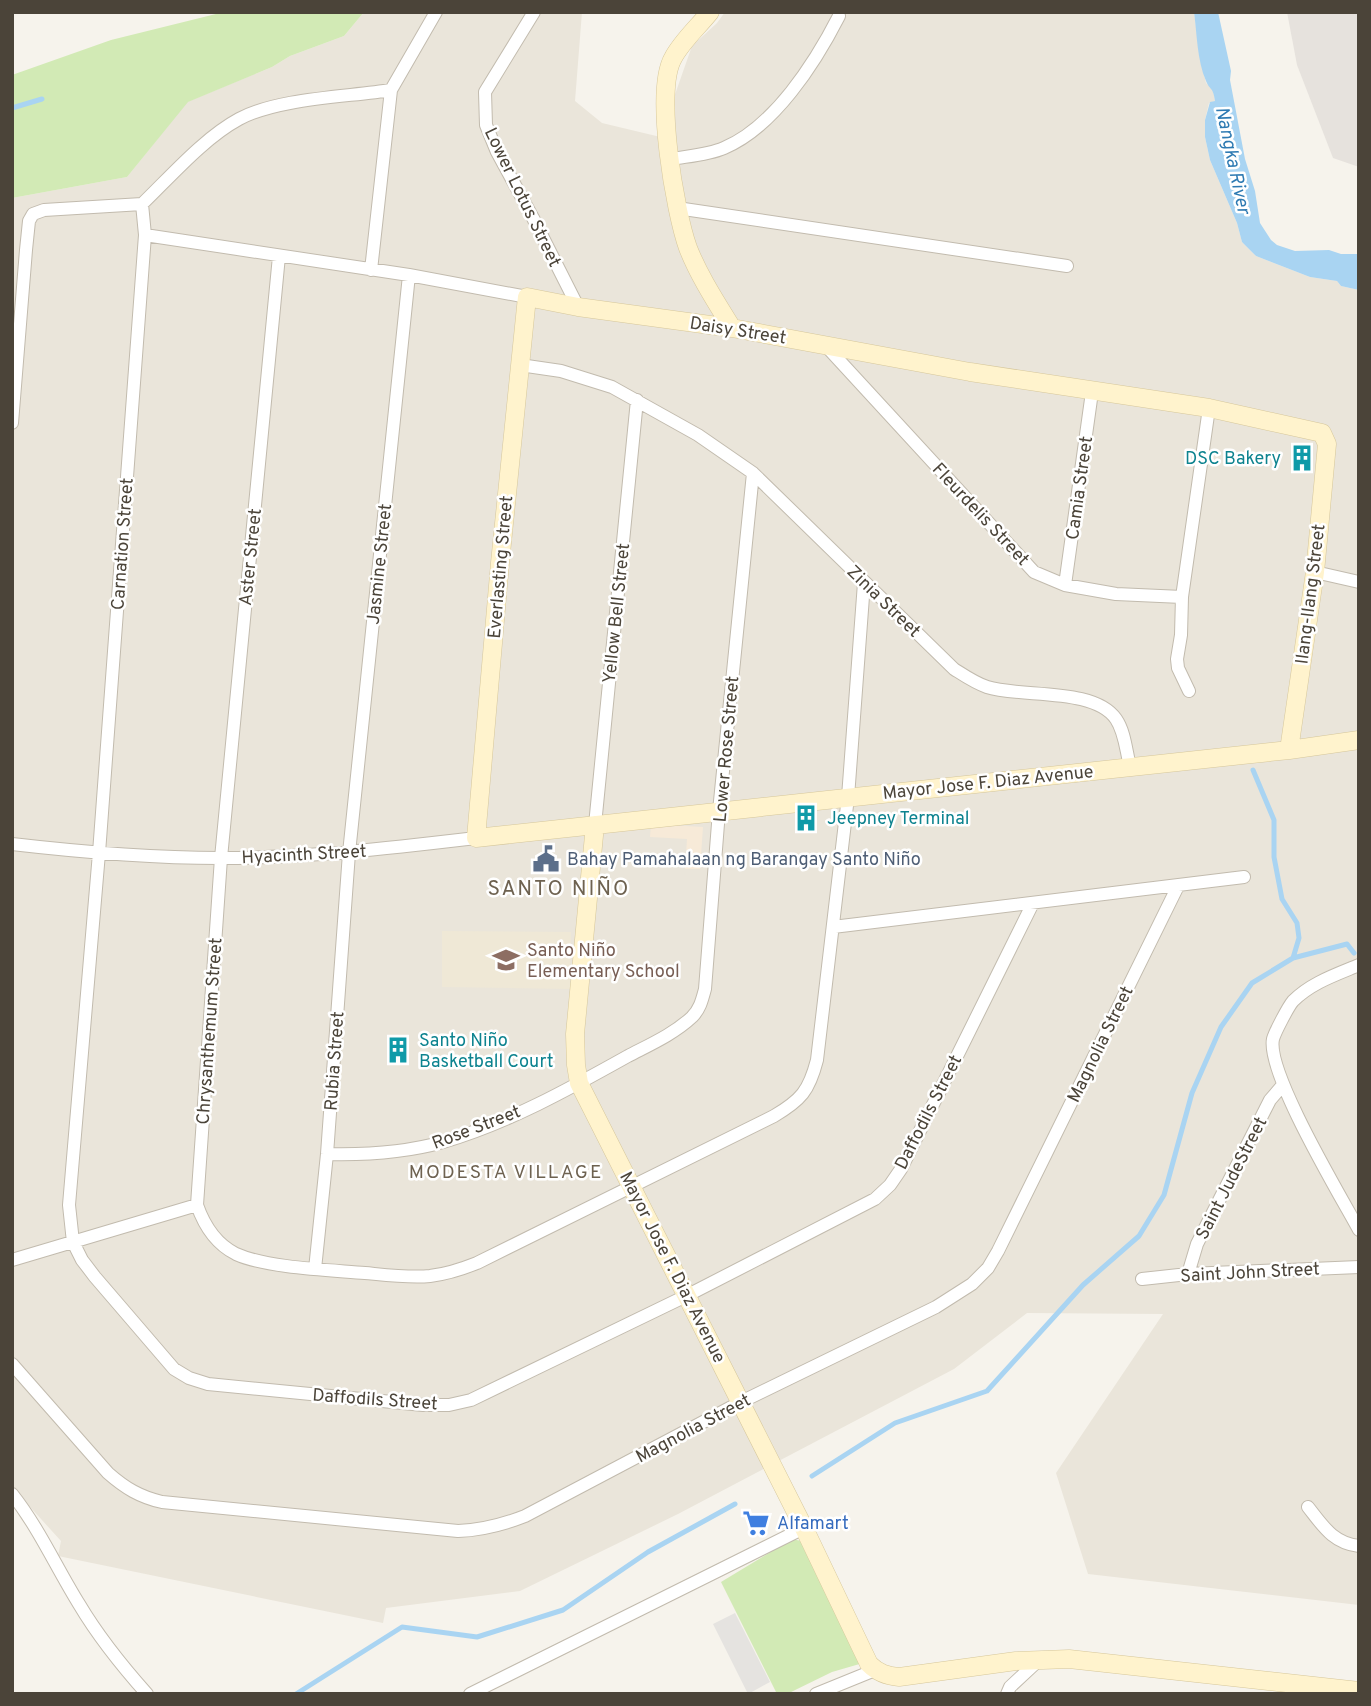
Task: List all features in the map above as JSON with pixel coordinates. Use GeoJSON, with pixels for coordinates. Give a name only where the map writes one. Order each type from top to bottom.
{"type":"FeatureCollection","features":[{"type":"Feature","properties":{"kind":"main road"},"geometry":{"type":"LineString","coordinates":[[710,12],[672,59],[666,78],[665,97],[681,226],[697,268],[732,328]]}},
{"type":"Feature","properties":{"kind":"main road","name":"Daisy Street"},"geometry":{"type":"LineString","coordinates":[[527,297],[578,307],[732,328],[970,372],[1209,408],[1322,433],[1326,438]]}},
{"type":"Feature","properties":{"kind":"main road","name":"Everlasting Street"},"geometry":{"type":"LineString","coordinates":[[475,838],[527,297]]}},
{"type":"Feature","properties":{"kind":"main road","name":"Ilang-Ilang Street"},"geometry":{"type":"LineString","coordinates":[[1290,750],[1315,572],[1326,438]]}},
{"type":"Feature","properties":{"kind":"main road","name":"Mayor Jose F. Diaz Avenue"},"geometry":{"type":"LineString","coordinates":[[875,1670],[864,1655],[804,1528],[579,1083],[575,1034],[595,825],[1290,750],[1359,740]]}},
{"type":"Feature","properties":{"kind":"main road","name":"Hyacinth Street"},"geometry":{"type":"LineString","coordinates":[[475,838],[595,825]]}},
{"type":"Feature","properties":{"kind":"main road"},"geometry":{"type":"LineString","coordinates":[[875,1670],[899,1677],[919,1676],[1041,1659],[1069,1660],[1359,1692]]}},
{"type":"Feature","properties":{"kind":"street"},"geometry":{"type":"LineString","coordinates":[[371,270],[391,90],[436,12]]}},
{"type":"Feature","properties":{"kind":"street","name":"Lower Lotus Street"},"geometry":{"type":"LineString","coordinates":[[534,12],[485,92],[486,125],[497,152],[578,307]]}},
{"type":"Feature","properties":{"kind":"street"},"geometry":{"type":"LineString","coordinates":[[671,159],[720,150],[759,124],[781,103],[820,53],[839,16]]}},
{"type":"Feature","properties":{"kind":"street"},"geometry":{"type":"LineString","coordinates":[[12,423],[26,250],[29,221],[33,214],[44,209],[142,204],[220,132],[241,118],[277,106],[391,90]]}},
{"type":"Feature","properties":{"kind":"street","name":"Carnation Street"},"geometry":{"type":"LineString","coordinates":[[99,853],[145,234],[142,204]]}},
{"type":"Feature","properties":{"kind":"street"},"geometry":{"type":"LineString","coordinates":[[677,208],[1067,266]]}},
{"type":"Feature","properties":{"kind":"street","name":"Daisy Street"},"geometry":{"type":"LineString","coordinates":[[145,234],[409,275],[527,297]]}},
{"type":"Feature","properties":{"kind":"street","name":"Aster Street"},"geometry":{"type":"LineString","coordinates":[[221,858],[279,256]]}},
{"type":"Feature","properties":{"kind":"street","name":"Jasmine Street"},"geometry":{"type":"LineString","coordinates":[[349,853],[409,275]]}},
{"type":"Feature","properties":{"kind":"street","name":"Fleurdelis Street"},"geometry":{"type":"LineString","coordinates":[[825,344],[1034,572],[1065,585],[1116,594],[1182,597]]}},
{"type":"Feature","properties":{"kind":"street","name":"Zinia Street"},"geometry":{"type":"LineString","coordinates":[[520,365],[561,371],[612,387],[698,435],[753,473],[954,669],[989,688],[1081,700],[1099,705],[1115,717],[1121,728],[1130,766]]}},
{"type":"Feature","properties":{"kind":"street","name":"Camia Street"},"geometry":{"type":"LineString","coordinates":[[1065,585],[1092,391]]}},
{"type":"Feature","properties":{"kind":"street","name":"Yellow Bell Street"},"geometry":{"type":"LineString","coordinates":[[595,825],[637,400]]}},
{"type":"Feature","properties":{"kind":"street"},"geometry":{"type":"LineString","coordinates":[[1189,691],[1177,659],[1182,597],[1209,408]]}},
{"type":"Feature","properties":{"kind":"street","name":"Lower Rose Street"},"geometry":{"type":"LineString","coordinates":[[579,1083],[681,1026],[693,1016],[701,1004],[705,989],[719,811],[753,473]]}},
{"type":"Feature","properties":{"kind":"street"},"geometry":{"type":"LineString","coordinates":[[1315,572],[1359,582]]}},
{"type":"Feature","properties":{"kind":"street"},"geometry":{"type":"LineString","coordinates":[[12,1260],[197,1205],[204,1222],[219,1242],[236,1254],[253,1260],[315,1269],[407,1276],[449,1273],[477,1263],[774,1116],[795,1103],[807,1091],[817,1060],[848,797],[864,583]]}},
{"type":"Feature","properties":{"kind":"street","name":"Hyacinth Street"},"geometry":{"type":"LineString","coordinates":[[12,844],[99,853],[221,858],[349,853],[475,838]]}},
{"type":"Feature","properties":{"kind":"street","name":"Daffodils Street"},"geometry":{"type":"LineString","coordinates":[[99,853],[69,1205],[73,1242],[82,1260],[161,1356],[174,1369],[189,1378],[208,1384],[423,1405],[449,1405],[492,1391],[688,1296],[875,1199],[890,1185],[907,1157],[1033,904]]}},
{"type":"Feature","properties":{"kind":"street","name":"Rubia Street"},"geometry":{"type":"LineString","coordinates":[[315,1269],[327,1154],[349,853]]}},
{"type":"Feature","properties":{"kind":"street","name":"Chrysanthemum Street"},"geometry":{"type":"LineString","coordinates":[[197,1205],[221,858]]}},
{"type":"Feature","properties":{"kind":"street"},"geometry":{"type":"LineString","coordinates":[[833,927],[1244,877]]}},
{"type":"Feature","properties":{"kind":"street","name":"Magnolia Street"},"geometry":{"type":"LineString","coordinates":[[12,1364],[108,1473],[125,1488],[142,1497],[162,1502],[458,1531],[481,1531],[525,1516],[741,1402],[936,1307],[972,1284],[988,1268],[1178,886]]}},
{"type":"Feature","properties":{"kind":"street"},"geometry":{"type":"LineString","coordinates":[[1359,965],[1313,984],[1291,1003],[1273,1039],[1274,1057],[1282,1086],[1359,1230]]}},
{"type":"Feature","properties":{"kind":"street","name":"Rose Street"},"geometry":{"type":"LineString","coordinates":[[327,1154],[397,1153],[442,1142],[485,1128],[579,1083]]}},
{"type":"Feature","properties":{"kind":"street","name":"Saint JudeStreet"},"geometry":{"type":"LineString","coordinates":[[1188,1274],[1197,1244],[1270,1100],[1282,1086]]}},
{"type":"Feature","properties":{"kind":"street","name":"Saint John Street"},"geometry":{"type":"LineString","coordinates":[[1142,1279],[1188,1274],[1359,1268]]}},
{"type":"Feature","properties":{"kind":"street"},"geometry":{"type":"LineString","coordinates":[[12,1494],[54,1556],[79,1604],[118,1661],[147,1694]]}},
{"type":"Feature","properties":{"kind":"street"},"geometry":{"type":"LineString","coordinates":[[1308,1507],[1328,1534],[1344,1544],[1359,1546]]}},
{"type":"Feature","properties":{"kind":"street"},"geometry":{"type":"LineString","coordinates":[[470,1694],[804,1528]]}},
{"type":"Feature","properties":{"kind":"street"},"geometry":{"type":"LineString","coordinates":[[1007,1694],[1010,1687],[1041,1659]]}},
{"type":"Feature","properties":{"kind":"street"},"geometry":{"type":"LineString","coordinates":[[816,1694],[875,1670]]}},
{"type":"Feature","properties":{"kind":"shaded area","name":"MODESTA VILLAGE"},"geometry":{"type":"Polygon","coordinates":[[[364,12],[582,12],[575,101],[602,123],[673,140],[672,103],[692,46],[725,12],[1194,12],[1206,83],[1213,89],[1215,101],[1209,103],[1205,137],[1210,160],[1237,223],[1242,242],[1256,256],[1310,277],[1337,281],[1341,286],[1359,290],[1359,1605],[1088,1574],[1056,1473],[1163,1314],[1027,1313],[954,1369],[678,1514],[520,1591],[386,1608],[383,1623],[58,1556],[61,1541],[12,1487],[12,198],[127,177],[187,102],[272,67],[290,56],[344,36],[364,12]]]}},
{"type":"Feature","properties":{"kind":"shaded area"},"geometry":{"type":"Polygon","coordinates":[[[1287,12],[1359,12],[1359,167],[1333,158],[1297,65],[1287,12]]]}},
{"type":"Feature","properties":{"kind":"shaded area"},"geometry":{"type":"Polygon","coordinates":[[[651,824],[703,827],[700,869],[685,869],[687,839],[650,837],[651,824]]]}},
{"type":"Feature","properties":{"kind":"shaded area","name":"Santo Niño Elementary School"},"geometry":{"type":"Polygon","coordinates":[[[442,931],[571,932],[570,989],[442,987],[442,931]]]}},
{"type":"Feature","properties":{"kind":"shaded area"},"geometry":{"type":"Polygon","coordinates":[[[735,1613],[770,1682],[748,1694],[713,1624],[735,1613]]]}},
{"type":"Feature","properties":{"kind":"green space"},"geometry":{"type":"Polygon","coordinates":[[[224,12],[364,12],[344,36],[290,56],[272,67],[188,102],[127,177],[12,198],[12,75],[111,40],[224,12]]]}},
{"type":"Feature","properties":{"kind":"green space"},"geometry":{"type":"Polygon","coordinates":[[[792,1539],[806,1542],[863,1663],[832,1672],[787,1694],[777,1694],[721,1582],[792,1539]]]}},
{"type":"Feature","properties":{"kind":"water","name":"Nangka River"},"geometry":{"type":"Polygon","coordinates":[[[1194,12],[1218,12],[1231,71],[1230,80],[1245,159],[1255,191],[1260,223],[1277,245],[1295,251],[1329,250],[1341,254],[1359,254],[1359,290],[1341,286],[1337,281],[1310,277],[1256,256],[1242,242],[1237,223],[1210,160],[1205,137],[1205,120],[1210,102],[1215,101],[1201,64],[1194,12]]]}},
{"type":"Feature","properties":{"kind":"waterway"},"geometry":{"type":"LineString","coordinates":[[12,108],[42,99]]}},
{"type":"Feature","properties":{"kind":"waterway"},"geometry":{"type":"LineString","coordinates":[[1253,770],[1274,820],[1274,857],[1282,899],[1297,923],[1299,938],[1293,958],[1347,944],[1354,953]]}},
{"type":"Feature","properties":{"kind":"waterway"},"geometry":{"type":"LineString","coordinates":[[812,1476],[895,1423],[987,1391],[1083,1285],[1139,1236],[1164,1195],[1192,1093],[1221,1027],[1252,983],[1293,958]]}},
{"type":"Feature","properties":{"kind":"waterway"},"geometry":{"type":"LineString","coordinates":[[296,1694],[402,1627],[477,1637],[563,1610],[648,1552],[735,1504]]}},
{"type":"Feature","properties":{"kind":"place","name":"DSC Bakery"},"geometry":{"type":"Point","coordinates":[1302,458]}},
{"type":"Feature","properties":{"kind":"place","name":"Jeepney Terminal"},"geometry":{"type":"Point","coordinates":[806,818]}},
{"type":"Feature","properties":{"kind":"place","name":"Bahay Pamahalaan ng Barangay Santo Niño"},"geometry":{"type":"Point","coordinates":[546,859]}},
{"type":"Feature","properties":{"kind":"place","name":"Santo Niño Elementary School"},"geometry":{"type":"Point","coordinates":[506,960]}},
{"type":"Feature","properties":{"kind":"place","name":"Santo Niño Basketball Court"},"geometry":{"type":"Point","coordinates":[398,1050]}},
{"type":"Feature","properties":{"kind":"place","name":"Alfamart"},"geometry":{"type":"Point","coordinates":[756,1523]}},
{"type":"Feature","properties":{"kind":"district","name":"SANTO NIÑO"},"geometry":{"type":"Point","coordinates":[559,888]}},
{"type":"Feature","properties":{"kind":"district","name":"MODESTA VILLAGE"},"geometry":{"type":"Point","coordinates":[506,1171]}}]}
